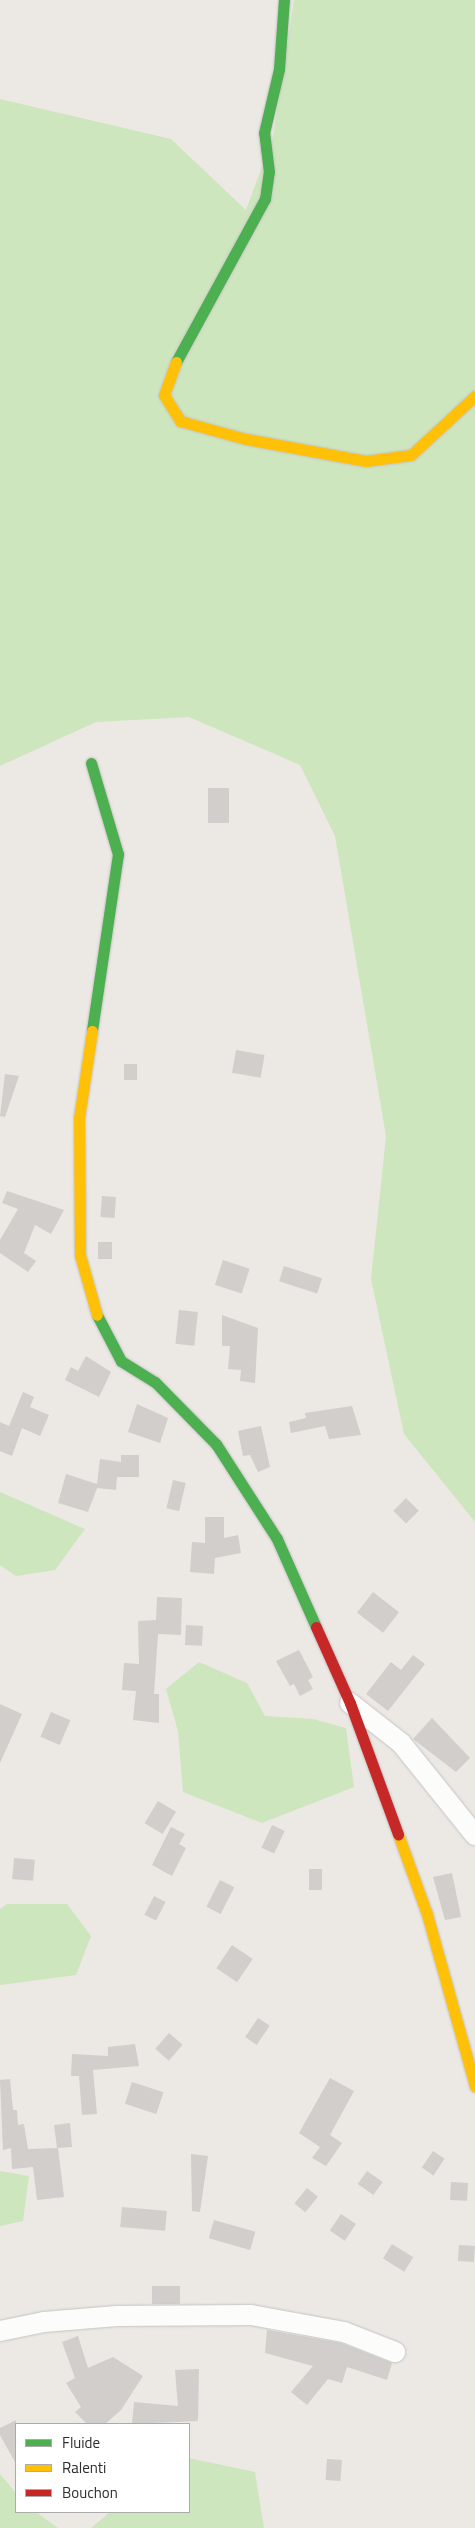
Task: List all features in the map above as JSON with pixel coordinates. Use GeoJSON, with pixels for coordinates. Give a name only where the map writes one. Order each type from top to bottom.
{"type":"FeatureCollection","features":[{"type":"Feature","properties":{"kind":"street"},"geometry":{"type":"LineString","coordinates":[[284,0],[279,69],[264,133],[269,172],[265,199],[172,369],[164,395],[180,421],[246,439],[366,461],[411,455],[475,396]]}},
{"type":"Feature","properties":{"kind":"street"},"geometry":{"type":"LineString","coordinates":[[91,763],[118,854],[79,1118],[80,1255],[99,1320],[121,1361],[155,1382],[216,1444],[267,1520],[350,1703],[427,1914],[475,2086]]}},
{"type":"Feature","properties":{"kind":"street"},"geometry":{"type":"LineString","coordinates":[[350,1703],[401,1744],[475,1835]]}},
{"type":"Feature","properties":{"kind":"street"},"geometry":{"type":"LineString","coordinates":[[0,2331],[117,2316],[251,2315],[344,2332],[396,2352]]}},
{"type":"Feature","properties":{"kind":"green space"},"geometry":{"type":"Polygon","coordinates":[[[294,0],[475,0],[475,1522],[404,1434],[371,1279],[386,1136],[335,836],[300,765],[189,717],[96,722],[0,766],[0,99],[171,139],[246,210],[273,137],[294,0]]]}},
{"type":"Feature","properties":{"kind":"green space"},"geometry":{"type":"Polygon","coordinates":[[[0,1492],[85,1529],[55,1570],[16,1576],[0,1565],[0,1492]]]}},
{"type":"Feature","properties":{"kind":"green space"},"geometry":{"type":"Polygon","coordinates":[[[199,1662],[247,1683],[265,1716],[313,1719],[346,1728],[354,1787],[262,1823],[183,1792],[178,1731],[166,1689],[199,1662]]]}},
{"type":"Feature","properties":{"kind":"green space"},"geometry":{"type":"Polygon","coordinates":[[[7,1904],[67,1904],[91,1936],[76,1975],[0,1985],[0,1909],[7,1904]]]}},
{"type":"Feature","properties":{"kind":"green space"},"geometry":{"type":"Polygon","coordinates":[[[0,2171],[29,2176],[23,2221],[0,2226],[0,2171]]]}},
{"type":"Feature","properties":{"kind":"green space"},"geometry":{"type":"Polygon","coordinates":[[[190,2458],[255,2472],[264,2528],[91,2528],[109,2513],[190,2513],[190,2458]]]}},
{"type":"Feature","properties":{"kind":"green space"},"geometry":{"type":"Polygon","coordinates":[[[0,2474],[15,2492],[15,2513],[37,2513],[58,2528],[0,2528],[0,2474]]]}},
{"type":"Feature","properties":{"kind":"building"},"geometry":{"type":"Polygon","coordinates":[[[208,788],[229,788],[229,823],[208,823],[208,788]]]}},
{"type":"Feature","properties":{"kind":"building"},"geometry":{"type":"Polygon","coordinates":[[[236,1050],[265,1055],[261,1078],[232,1073],[236,1050]]]}},
{"type":"Feature","properties":{"kind":"building"},"geometry":{"type":"Polygon","coordinates":[[[124,1064],[137,1064],[137,1080],[124,1080],[124,1064]]]}},
{"type":"Feature","properties":{"kind":"building"},"geometry":{"type":"Polygon","coordinates":[[[5,1074],[19,1076],[5,1117],[0,1116],[5,1074]]]}},
{"type":"Feature","properties":{"kind":"building"},"geometry":{"type":"Polygon","coordinates":[[[7,1191],[64,1210],[51,1234],[35,1225],[24,1253],[36,1261],[28,1272],[0,1253],[0,1240],[18,1209],[2,1203],[7,1191]]]}},
{"type":"Feature","properties":{"kind":"building"},"geometry":{"type":"Polygon","coordinates":[[[102,1196],[116,1197],[115,1218],[101,1217],[102,1196]]]}},
{"type":"Feature","properties":{"kind":"building"},"geometry":{"type":"Polygon","coordinates":[[[98,1242],[112,1242],[112,1259],[98,1259],[98,1242]]]}},
{"type":"Feature","properties":{"kind":"building"},"geometry":{"type":"Polygon","coordinates":[[[223,1260],[250,1269],[242,1293],[215,1285],[223,1260]]]}},
{"type":"Feature","properties":{"kind":"building"},"geometry":{"type":"Polygon","coordinates":[[[284,1266],[322,1278],[317,1294],[279,1281],[284,1266]]]}},
{"type":"Feature","properties":{"kind":"building"},"geometry":{"type":"Polygon","coordinates":[[[179,1310],[198,1312],[194,1346],[175,1344],[179,1310]]]}},
{"type":"Feature","properties":{"kind":"building"},"geometry":{"type":"Polygon","coordinates":[[[222,1315],[258,1328],[255,1383],[240,1381],[241,1370],[228,1369],[230,1346],[222,1346],[222,1315]]]}},
{"type":"Feature","properties":{"kind":"building"},"geometry":{"type":"Polygon","coordinates":[[[86,1356],[111,1372],[99,1397],[65,1380],[71,1367],[78,1371],[86,1356]]]}},
{"type":"Feature","properties":{"kind":"building"},"geometry":{"type":"Polygon","coordinates":[[[23,1392],[34,1397],[30,1407],[49,1415],[40,1436],[22,1428],[12,1456],[0,1451],[0,1422],[9,1426],[23,1392]]]}},
{"type":"Feature","properties":{"kind":"building"},"geometry":{"type":"Polygon","coordinates":[[[137,1404],[168,1418],[160,1443],[128,1432],[137,1404]]]}},
{"type":"Feature","properties":{"kind":"building"},"geometry":{"type":"Polygon","coordinates":[[[352,1406],[361,1435],[329,1439],[325,1426],[291,1433],[289,1422],[306,1418],[305,1413],[352,1406]]]}},
{"type":"Feature","properties":{"kind":"building"},"geometry":{"type":"Polygon","coordinates":[[[261,1426],[270,1467],[258,1472],[250,1455],[243,1456],[238,1431],[261,1426]]]}},
{"type":"Feature","properties":{"kind":"building"},"geometry":{"type":"Polygon","coordinates":[[[121,1455],[139,1455],[139,1477],[117,1477],[116,1490],[97,1488],[88,1512],[58,1503],[66,1474],[97,1484],[100,1459],[121,1462],[121,1455]]]}},
{"type":"Feature","properties":{"kind":"building"},"geometry":{"type":"Polygon","coordinates":[[[173,1480],[186,1483],[179,1511],[166,1508],[173,1480]]]}},
{"type":"Feature","properties":{"kind":"building"},"geometry":{"type":"Polygon","coordinates":[[[406,1498],[419,1511],[406,1523],[393,1511],[406,1498]]]}},
{"type":"Feature","properties":{"kind":"building"},"geometry":{"type":"Polygon","coordinates":[[[205,1517],[224,1517],[224,1538],[238,1535],[241,1553],[215,1558],[214,1574],[190,1572],[192,1542],[205,1543],[205,1517]]]}},
{"type":"Feature","properties":{"kind":"building"},"geometry":{"type":"Polygon","coordinates":[[[373,1592],[399,1612],[383,1633],[357,1612],[373,1592]]]}},
{"type":"Feature","properties":{"kind":"building"},"geometry":{"type":"Polygon","coordinates":[[[157,1597],[182,1598],[181,1635],[158,1634],[154,1694],[159,1694],[159,1723],[133,1720],[136,1691],[122,1690],[124,1663],[139,1664],[138,1621],[156,1620],[157,1597]]]}},
{"type":"Feature","properties":{"kind":"building"},"geometry":{"type":"Polygon","coordinates":[[[186,1625],[203,1626],[202,1646],[185,1645],[186,1625]]]}},
{"type":"Feature","properties":{"kind":"building"},"geometry":{"type":"Polygon","coordinates":[[[299,1650],[313,1677],[308,1680],[313,1689],[300,1696],[294,1684],[290,1686],[276,1661],[299,1650]]]}},
{"type":"Feature","properties":{"kind":"building"},"geometry":{"type":"Polygon","coordinates":[[[413,1655],[425,1664],[388,1711],[366,1694],[391,1662],[401,1670],[413,1655]]]}},
{"type":"Feature","properties":{"kind":"building"},"geometry":{"type":"Polygon","coordinates":[[[0,1704],[22,1714],[0,1763],[0,1704]]]}},
{"type":"Feature","properties":{"kind":"building"},"geometry":{"type":"Polygon","coordinates":[[[51,1712],[70,1720],[60,1745],[40,1737],[51,1712]]]}},
{"type":"Feature","properties":{"kind":"building"},"geometry":{"type":"Polygon","coordinates":[[[432,1718],[470,1758],[456,1772],[413,1739],[432,1718]]]}},
{"type":"Feature","properties":{"kind":"building"},"geometry":{"type":"Polygon","coordinates":[[[158,1801],[176,1812],[163,1834],[145,1823],[158,1801]]]}},
{"type":"Feature","properties":{"kind":"building"},"geometry":{"type":"Polygon","coordinates":[[[272,1825],[285,1831],[274,1854],[261,1848],[272,1825]]]}},
{"type":"Feature","properties":{"kind":"building"},"geometry":{"type":"Polygon","coordinates":[[[171,1827],[185,1834],[179,1844],[186,1848],[172,1876],[152,1865],[171,1827]]]}},
{"type":"Feature","properties":{"kind":"building"},"geometry":{"type":"Polygon","coordinates":[[[14,1858],[35,1860],[33,1881],[12,1879],[14,1858]]]}},
{"type":"Feature","properties":{"kind":"building"},"geometry":{"type":"Polygon","coordinates":[[[309,1869],[322,1869],[322,1890],[309,1890],[309,1869]]]}},
{"type":"Feature","properties":{"kind":"building"},"geometry":{"type":"Polygon","coordinates":[[[452,1873],[461,1917],[445,1920],[433,1877],[452,1873]]]}},
{"type":"Feature","properties":{"kind":"building"},"geometry":{"type":"Polygon","coordinates":[[[220,1880],[234,1887],[221,1914],[206,1907],[220,1880]]]}},
{"type":"Feature","properties":{"kind":"building"},"geometry":{"type":"Polygon","coordinates":[[[154,1896],[166,1902],[156,1921],[144,1915],[154,1896]]]}},
{"type":"Feature","properties":{"kind":"building"},"geometry":{"type":"Polygon","coordinates":[[[232,1945],[253,1959],[237,1982],[216,1968],[232,1945]]]}},
{"type":"Feature","properties":{"kind":"building"},"geometry":{"type":"Polygon","coordinates":[[[258,2018],[270,2026],[257,2045],[245,2037],[258,2018]]]}},
{"type":"Feature","properties":{"kind":"building"},"geometry":{"type":"Polygon","coordinates":[[[169,2033],[183,2045],[169,2061],[155,2049],[169,2033]]]}},
{"type":"Feature","properties":{"kind":"building"},"geometry":{"type":"Polygon","coordinates":[[[135,2044],[139,2066],[93,2070],[97,2114],[82,2115],[79,2076],[71,2076],[72,2054],[108,2056],[108,2047],[135,2044]]]}},
{"type":"Feature","properties":{"kind":"building"},"geometry":{"type":"Polygon","coordinates":[[[330,2078],[354,2091],[330,2135],[342,2143],[326,2166],[312,2158],[320,2147],[299,2133],[330,2078]]]}},
{"type":"Feature","properties":{"kind":"building"},"geometry":{"type":"Polygon","coordinates":[[[10,2079],[13,2110],[17,2110],[18,2125],[24,2124],[28,2149],[57,2148],[54,2125],[70,2123],[72,2147],[58,2148],[64,2197],[37,2200],[33,2167],[12,2169],[11,2148],[3,2150],[0,2080],[10,2079]]]}},
{"type":"Feature","properties":{"kind":"building"},"geometry":{"type":"Polygon","coordinates":[[[132,2082],[163,2092],[156,2114],[125,2104],[132,2082]]]}},
{"type":"Feature","properties":{"kind":"building"},"geometry":{"type":"Polygon","coordinates":[[[433,2151],[445,2159],[433,2175],[422,2168],[433,2151]]]}},
{"type":"Feature","properties":{"kind":"building"},"geometry":{"type":"Polygon","coordinates":[[[191,2154],[208,2156],[200,2212],[192,2211],[191,2154]]]}},
{"type":"Feature","properties":{"kind":"building"},"geometry":{"type":"Polygon","coordinates":[[[367,2171],[383,2182],[373,2195],[358,2184],[367,2171]]]}},
{"type":"Feature","properties":{"kind":"building"},"geometry":{"type":"Polygon","coordinates":[[[451,2182],[468,2183],[467,2201],[450,2200],[451,2182]]]}},
{"type":"Feature","properties":{"kind":"building"},"geometry":{"type":"Polygon","coordinates":[[[307,2188],[318,2197],[305,2212],[294,2204],[307,2188]]]}},
{"type":"Feature","properties":{"kind":"building"},"geometry":{"type":"Polygon","coordinates":[[[122,2207],[167,2211],[165,2231],[120,2227],[122,2207]]]}},
{"type":"Feature","properties":{"kind":"building"},"geometry":{"type":"Polygon","coordinates":[[[341,2214],[356,2224],[345,2241],[330,2231],[341,2214]]]}},
{"type":"Feature","properties":{"kind":"building"},"geometry":{"type":"Polygon","coordinates":[[[214,2220],[255,2232],[250,2250],[209,2238],[214,2220]]]}},
{"type":"Feature","properties":{"kind":"building"},"geometry":{"type":"Polygon","coordinates":[[[392,2244],[413,2257],[404,2272],[383,2258],[392,2244]]]}},
{"type":"Feature","properties":{"kind":"building"},"geometry":{"type":"Polygon","coordinates":[[[459,2245],[475,2246],[474,2262],[458,2261],[459,2245]]]}},
{"type":"Feature","properties":{"kind":"building"},"geometry":{"type":"Polygon","coordinates":[[[152,2286],[180,2286],[180,2304],[152,2304],[152,2286]]]}},
{"type":"Feature","properties":{"kind":"building"},"geometry":{"type":"Polygon","coordinates":[[[267,2330],[341,2343],[392,2363],[387,2380],[347,2367],[342,2383],[328,2379],[307,2405],[291,2392],[313,2366],[265,2353],[267,2330]]]}},
{"type":"Feature","properties":{"kind":"building"},"geometry":{"type":"Polygon","coordinates":[[[78,2336],[88,2368],[113,2357],[143,2376],[121,2410],[106,2423],[86,2423],[75,2412],[81,2407],[66,2383],[75,2378],[62,2342],[78,2336]]]}},
{"type":"Feature","properties":{"kind":"building"},"geometry":{"type":"Polygon","coordinates":[[[199,2369],[198,2421],[132,2423],[134,2402],[178,2406],[175,2370],[199,2369]]]}},
{"type":"Feature","properties":{"kind":"building"},"geometry":{"type":"Polygon","coordinates":[[[16,2420],[15,2462],[0,2435],[0,2428],[16,2420]]]}},
{"type":"Feature","properties":{"kind":"building"},"geometry":{"type":"Polygon","coordinates":[[[327,2459],[342,2460],[340,2481],[326,2480],[327,2459]]]}},
{"type":"Feature","properties":{"kind":"traffic: fast"},"geometry":{"type":"LineString","coordinates":[[176,362],[265,199],[269,172],[264,133],[279,69],[284,0]]}},
{"type":"Feature","properties":{"kind":"traffic: fast"},"geometry":{"type":"LineString","coordinates":[[91,763],[118,854],[92,1031]]}},
{"type":"Feature","properties":{"kind":"traffic: fast"},"geometry":{"type":"LineString","coordinates":[[97,1315],[121,1361],[155,1382],[216,1444],[277,1539],[316,1627]]}},
{"type":"Feature","properties":{"kind":"traffic: slow"},"geometry":{"type":"LineString","coordinates":[[176,362],[164,395],[180,421],[246,439],[366,461],[411,455],[475,396]]}},
{"type":"Feature","properties":{"kind":"traffic: slow"},"geometry":{"type":"LineString","coordinates":[[92,1031],[79,1118],[80,1255],[97,1315]]}},
{"type":"Feature","properties":{"kind":"traffic: slow"},"geometry":{"type":"LineString","coordinates":[[398,1834],[427,1914],[475,2086]]}},
{"type":"Feature","properties":{"kind":"traffic: jam"},"geometry":{"type":"LineString","coordinates":[[316,1627],[350,1703],[398,1834]]}}]}
